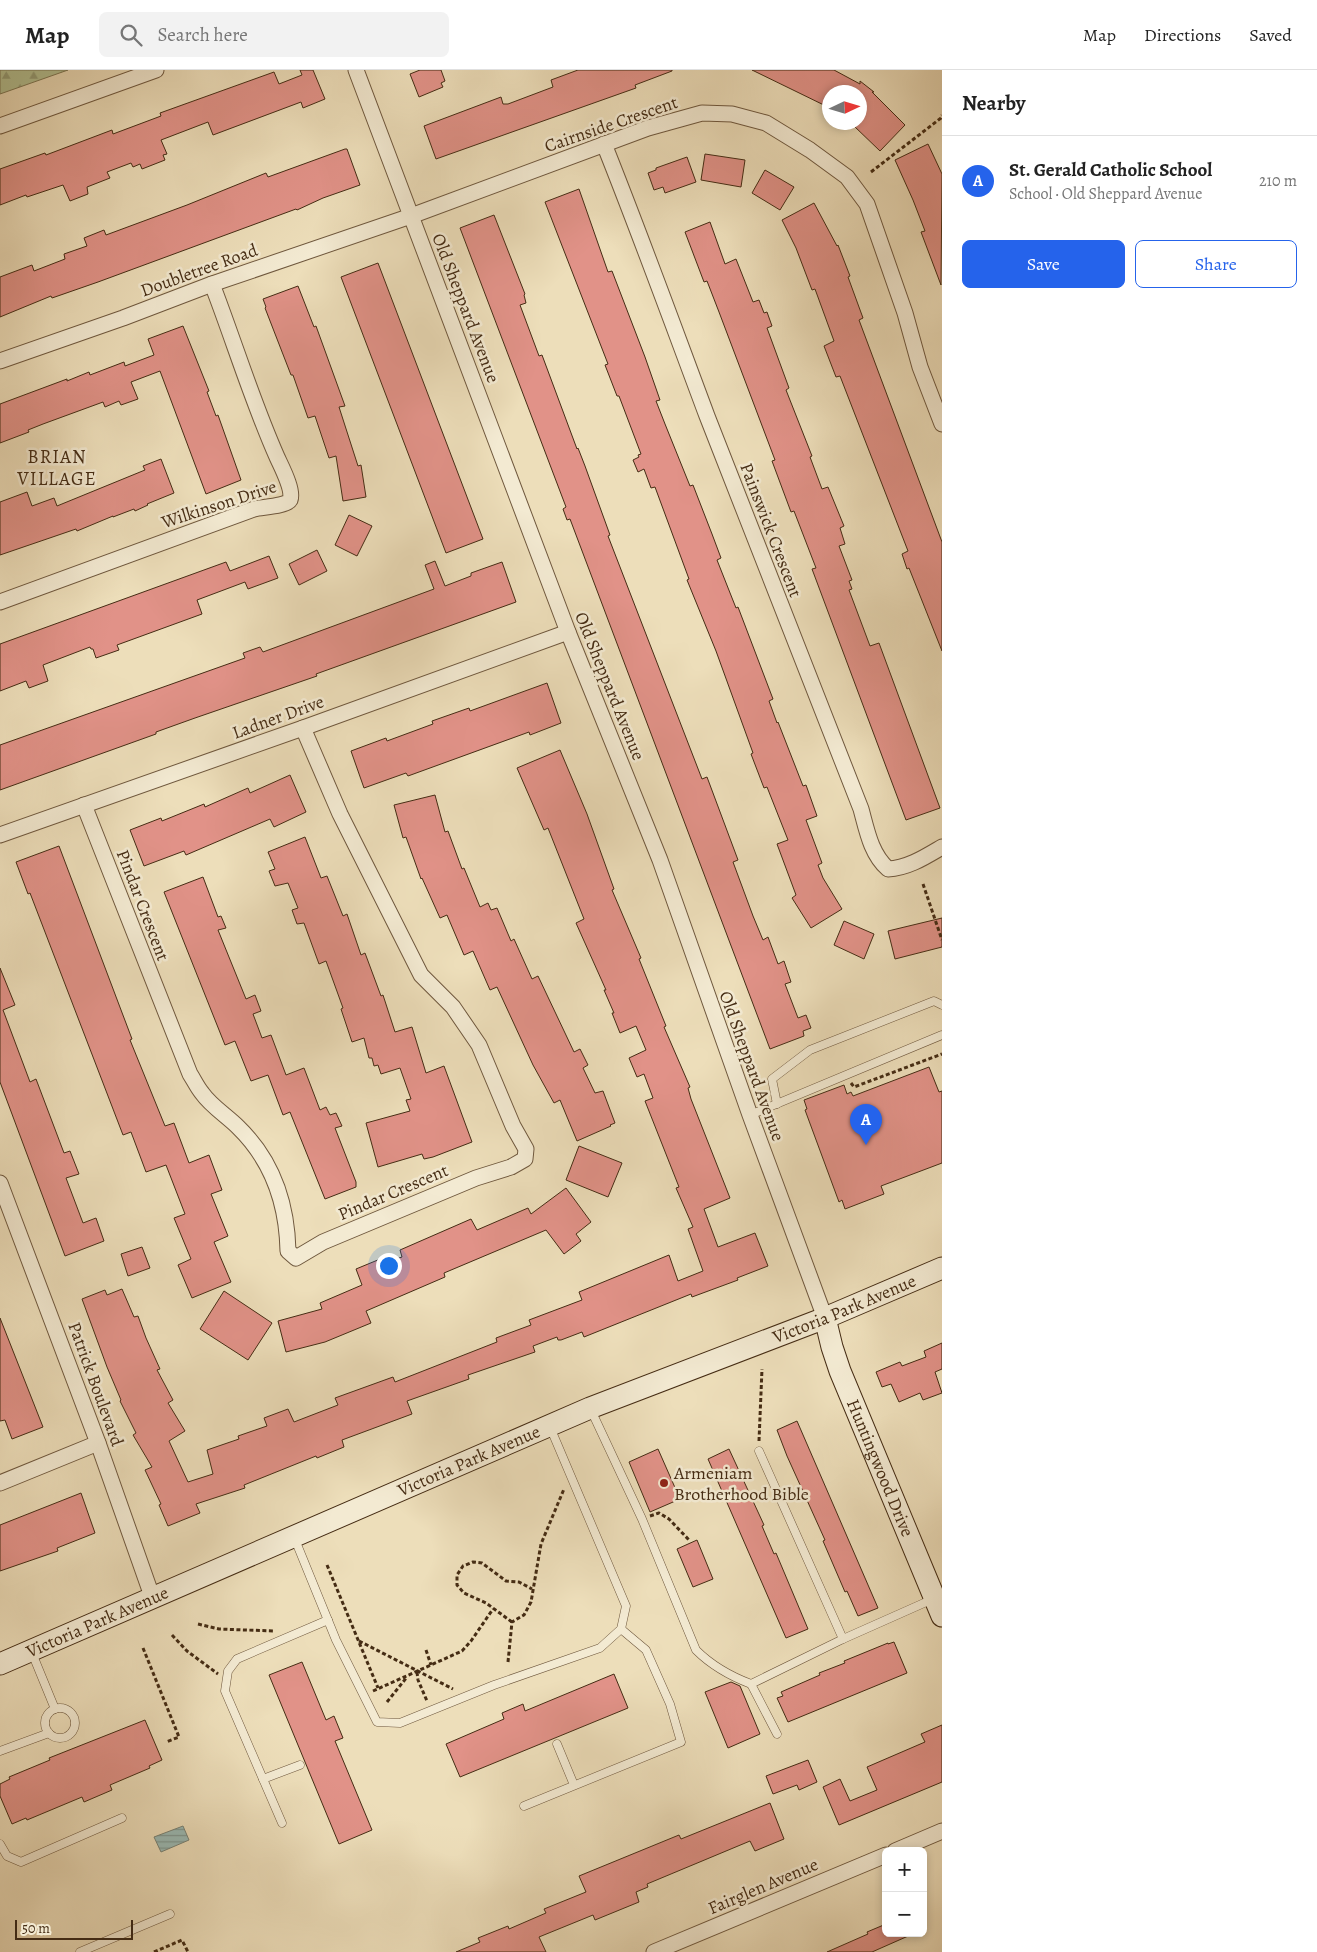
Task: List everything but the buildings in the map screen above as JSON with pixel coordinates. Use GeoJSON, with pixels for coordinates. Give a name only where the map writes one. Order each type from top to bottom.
{"type":"FeatureCollection","features":[{"type":"Feature","properties":{"kind":"main road","name":"Victoria Park Avenue"},"geometry":{"type":"LineString","coordinates":[[0,1664],[549,1425],[825,1318],[942,1268]]}},
{"type":"Feature","properties":{"kind":"main road","name":"Huntingwood Drive"},"geometry":{"type":"LineString","coordinates":[[825,1318],[840,1371],[937,1596]]}},
{"type":"Feature","properties":{"kind":"street"},"geometry":{"type":"LineString","coordinates":[[0,126],[156,70]]}},
{"type":"Feature","properties":{"kind":"street","name":"Old Sheppard Avenue"},"geometry":{"type":"LineString","coordinates":[[356,70],[568,632],[660,860],[750,1115],[825,1318]]}},
{"type":"Feature","properties":{"kind":"street","name":"Cairnside Crescent"},"geometry":{"type":"LineString","coordinates":[[411,216],[648,128],[702,113],[732,114],[766,124],[810,150],[846,177],[867,204],[905,313],[920,367],[942,424]]}},
{"type":"Feature","properties":{"kind":"street","name":"Painswick Crescent"},"geometry":{"type":"LineString","coordinates":[[604,144],[661,288],[707,415],[861,809],[867,832],[878,860],[888,869],[900,868],[930,855],[942,847]]}},
{"type":"Feature","properties":{"kind":"street","name":"Doubletree Road"},"geometry":{"type":"LineString","coordinates":[[0,361],[123,318],[212,284],[411,216]]}},
{"type":"Feature","properties":{"kind":"street","name":"Wilkinson Drive"},"geometry":{"type":"LineString","coordinates":[[0,602],[254,509],[284,505],[289,502],[291,498],[288,481],[274,451],[212,284]]}},
{"type":"Feature","properties":{"kind":"street","name":"Ladner Drive"},"geometry":{"type":"LineString","coordinates":[[0,835],[568,632]]}},
{"type":"Feature","properties":{"kind":"street","name":"Pindar Crescent"},"geometry":{"type":"LineString","coordinates":[[84,805],[190,1074],[203,1094],[240,1128],[265,1158],[284,1211],[288,1251],[296,1258],[323,1242],[476,1178],[511,1166],[525,1159],[526,1149],[513,1126],[479,1045],[453,1006],[421,975],[340,814],[302,728]]}},
{"type":"Feature","properties":{"kind":"street","name":"Patrick Boulevard"},"geometry":{"type":"LineString","coordinates":[[0,1183],[98,1443],[153,1599]]}},
{"type":"Feature","properties":{"kind":"street"},"geometry":{"type":"LineString","coordinates":[[0,1482],[98,1443]]}},
{"type":"Feature","properties":{"kind":"street"},"geometry":{"type":"LineString","coordinates":[[904,1847],[942,1831]]}},
{"type":"Feature","properties":{"kind":"street","name":"Fairglen Avenue"},"geometry":{"type":"LineString","coordinates":[[654,1952],[882,1857]]}},
{"type":"Feature","properties":{"kind":"lane"},"geometry":{"type":"LineString","coordinates":[[777,1104],[772,1079],[810,1050],[934,1001],[942,1005]]}},
{"type":"Feature","properties":{"kind":"lane"},"geometry":{"type":"LineString","coordinates":[[750,1115],[942,1035]]}},
{"type":"Feature","properties":{"kind":"lane"},"geometry":{"type":"LineString","coordinates":[[590,1408],[642,1519],[696,1650],[709,1662],[733,1677],[751,1684],[777,1734]]}},
{"type":"Feature","properties":{"kind":"lane"},"geometry":{"type":"LineString","coordinates":[[294,1536],[336,1640],[376,1722],[400,1723],[467,1696],[600,1648],[621,1629],[626,1606],[549,1425]]}},
{"type":"Feature","properties":{"kind":"lane"},"geometry":{"type":"LineString","coordinates":[[759,1451],[843,1639]]}},
{"type":"Feature","properties":{"kind":"lane"},"geometry":{"type":"LineString","coordinates":[[751,1684],[937,1596]]}},
{"type":"Feature","properties":{"kind":"lane"},"geometry":{"type":"LineString","coordinates":[[282,1822],[225,1691],[228,1671],[237,1658],[328,1620]]}},
{"type":"Feature","properties":{"kind":"lane"},"geometry":{"type":"LineString","coordinates":[[524,1806],[681,1742],[670,1704],[646,1650],[621,1629]]}},
{"type":"Feature","properties":{"kind":"lane"},"geometry":{"type":"LineString","coordinates":[[31,1651],[55,1708]]}},
{"type":"Feature","properties":{"kind":"lane"},"geometry":{"type":"LineString","coordinates":[[55,1708],[65,1708],[73,1714],[76,1724],[68,1736],[63,1738],[53,1736],[46,1729],[48,1714],[55,1708]]}},
{"type":"Feature","properties":{"kind":"lane"},"geometry":{"type":"LineString","coordinates":[[0,1751],[49,1733]]}},
{"type":"Feature","properties":{"kind":"lane"},"geometry":{"type":"LineString","coordinates":[[557,1744],[574,1786]]}},
{"type":"Feature","properties":{"kind":"lane"},"geometry":{"type":"LineString","coordinates":[[263,1780],[300,1765]]}},
{"type":"Feature","properties":{"kind":"lane"},"geometry":{"type":"LineString","coordinates":[[0,1844],[7,1856],[21,1862],[122,1818]]}},
{"type":"Feature","properties":{"kind":"lane"},"geometry":{"type":"LineString","coordinates":[[80,1952],[90,1950],[170,1914]]}},
{"type":"Feature","properties":{"kind":"path"},"geometry":{"type":"LineString","coordinates":[[871,172],[941,118],[942,115]]}},
{"type":"Feature","properties":{"kind":"path"},"geometry":{"type":"LineString","coordinates":[[923,884],[942,940]]}},
{"type":"Feature","properties":{"kind":"path"},"geometry":{"type":"LineString","coordinates":[[759,1451],[762,1369]]}},
{"type":"Feature","properties":{"kind":"path"},"geometry":{"type":"LineString","coordinates":[[512,1622],[524,1615],[531,1602],[541,1544],[570,1474]]}},
{"type":"Feature","properties":{"kind":"path"},"geometry":{"type":"LineString","coordinates":[[642,1519],[659,1513],[669,1519],[690,1541]]}},
{"type":"Feature","properties":{"kind":"path"},"geometry":{"type":"LineString","coordinates":[[512,1622],[486,1604],[464,1593],[457,1585],[457,1575],[463,1566],[474,1562],[482,1563],[506,1581],[519,1582],[532,1589]]}},
{"type":"Feature","properties":{"kind":"path"},"geometry":{"type":"LineString","coordinates":[[327,1566],[378,1688]]}},
{"type":"Feature","properties":{"kind":"path"},"geometry":{"type":"LineString","coordinates":[[363,1696],[462,1651],[493,1609]]}},
{"type":"Feature","properties":{"kind":"path"},"geometry":{"type":"LineString","coordinates":[[508,1662],[512,1622]]}},
{"type":"Feature","properties":{"kind":"path"},"geometry":{"type":"LineString","coordinates":[[198,1624],[220,1629],[274,1631],[293,1635]]}},
{"type":"Feature","properties":{"kind":"path"},"geometry":{"type":"LineString","coordinates":[[172,1635],[187,1651],[227,1679]]}},
{"type":"Feature","properties":{"kind":"path"},"geometry":{"type":"LineString","coordinates":[[358,1640],[467,1696]]}},
{"type":"Feature","properties":{"kind":"path"},"geometry":{"type":"LineString","coordinates":[[142,1648],[180,1737],[166,1742]]}},
{"type":"Feature","properties":{"kind":"path"},"geometry":{"type":"LineString","coordinates":[[426,1650],[431,1665]]}},
{"type":"Feature","properties":{"kind":"path"},"geometry":{"type":"LineString","coordinates":[[417,1671],[418,1680],[431,1711]]}},
{"type":"Feature","properties":{"kind":"path"},"geometry":{"type":"LineString","coordinates":[[387,1702],[409,1675]]}},
{"type":"Feature","properties":{"kind":"path"},"geometry":{"type":"LineString","coordinates":[[154,1952],[182,1940],[188,1952]]}},
{"type":"Feature","properties":{"kind":"green space"},"geometry":{"type":"Polygon","coordinates":[[[0,70],[68,70],[0,94],[0,70]]]}},
{"type":"Feature","properties":{"kind":"water"},"geometry":{"type":"Polygon","coordinates":[[[183,1826],[189,1840],[161,1852],[154,1837],[183,1826]]]}},
{"type":"Feature","properties":{"kind":"place","name":"St. Gerald Catholic School"},"geometry":{"type":"Point","coordinates":[866,1145]}},
{"type":"Feature","properties":{"kind":"place","name":"Armeniam Brotherhood Bible"},"geometry":{"type":"Point","coordinates":[664,1483]}},
{"type":"Feature","properties":{"kind":"district","name":"BRIAN VILLAGE"},"geometry":{"type":"Point","coordinates":[57,467]}}]}
